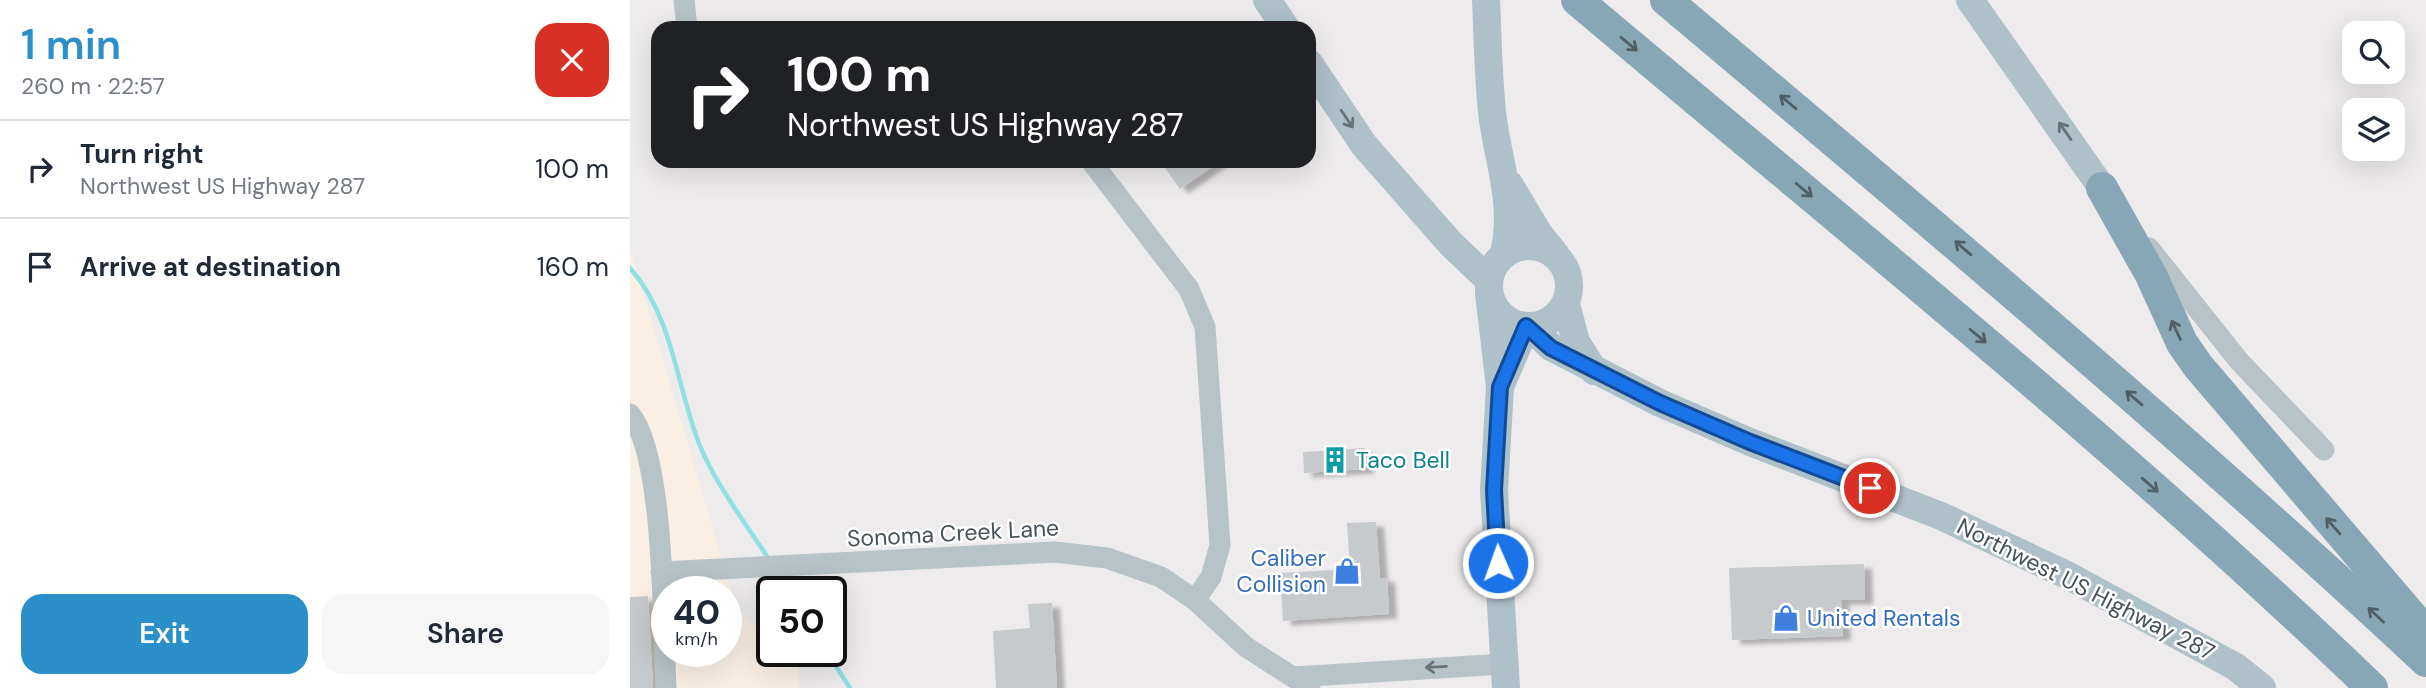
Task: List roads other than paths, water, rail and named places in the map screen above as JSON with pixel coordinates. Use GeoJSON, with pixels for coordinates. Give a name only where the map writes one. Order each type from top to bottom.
{"type":"FeatureCollection","features":[{"type":"Feature","properties":{"kind":"highway"},"geometry":{"type":"LineString","coordinates":[[1577,0],[2002,356],[2251,573],[2372,688]]}},
{"type":"Feature","properties":{"kind":"highway"},"geometry":{"type":"LineString","coordinates":[[1666,0],[1953,239],[2274,520],[2426,662]]}},
{"type":"Feature","properties":{"kind":"highway"},"geometry":{"type":"LineString","coordinates":[[2102,188],[2151,275],[2182,343],[2198,366],[2426,633]]}},
{"type":"Feature","properties":{"kind":"main road"},"geometry":{"type":"LineString","coordinates":[[1267,0],[1281,21]]}},
{"type":"Feature","properties":{"kind":"main road"},"geometry":{"type":"LineString","coordinates":[[1486,0],[1493,118],[1505,178],[1510,225],[1504,254],[1492,270],[1489,286],[1500,387],[1494,490],[1505,676]]}},
{"type":"Feature","properties":{"kind":"main road"},"geometry":{"type":"LineString","coordinates":[[1970,0],[2102,188]]}},
{"type":"Feature","properties":{"kind":"main road"},"geometry":{"type":"LineString","coordinates":[[1316,73],[1364,145],[1489,286],[1502,316],[1528,326],[1544,324],[1557,316],[1566,304],[1570,290],[1569,275],[1563,263],[1539,234],[1505,178]]}},
{"type":"Feature","properties":{"kind":"main road"},"geometry":{"type":"LineString","coordinates":[[1504,254],[1524,245],[1535,246],[1555,254],[1563,263]]}},
{"type":"Feature","properties":{"kind":"main road"},"geometry":{"type":"LineString","coordinates":[[1566,304],[1576,342],[1594,371]]}},
{"type":"Feature","properties":{"kind":"main road"},"geometry":{"type":"LineString","coordinates":[[1500,387],[1528,326]]}},
{"type":"Feature","properties":{"kind":"main road","name":"Northwest US Highway 287"},"geometry":{"type":"LineString","coordinates":[[1528,326],[1551,348],[1594,371],[1750,442],[2003,543],[2236,667],[2262,688]]}},
{"type":"Feature","properties":{"kind":"street"},"geometry":{"type":"LineString","coordinates":[[684,0],[686,21]]}},
{"type":"Feature","properties":{"kind":"street"},"geometry":{"type":"LineString","coordinates":[[1096,168],[1189,289],[1205,327],[1220,545],[1211,577],[1195,600]]}},
{"type":"Feature","properties":{"kind":"street"},"geometry":{"type":"LineString","coordinates":[[2102,188],[2239,361],[2323,450]]}},
{"type":"Feature","properties":{"kind":"street"},"geometry":{"type":"LineString","coordinates":[[630,414],[637,422],[651,461],[661,572],[666,688]]}},
{"type":"Feature","properties":{"kind":"street","name":"Sonoma Creek Lane"},"geometry":{"type":"LineString","coordinates":[[661,572],[1055,552],[1107,558],[1161,577],[1195,600],[1246,647],[1302,682],[1505,676]]}},
{"type":"Feature","properties":{"kind":"waterway"},"geometry":{"type":"LineString","coordinates":[[630,268],[645,288],[665,330],[692,423],[706,460],[770,561]]}},
{"type":"Feature","properties":{"kind":"waterway"},"geometry":{"type":"LineString","coordinates":[[776,572],[779,576]]}},
{"type":"Feature","properties":{"kind":"waterway"},"geometry":{"type":"LineString","coordinates":[[836,667],[850,688]]}},
{"type":"Feature","properties":{"kind":"place","name":"Taco Bell"},"geometry":{"type":"Point","coordinates":[1335,460]}},
{"type":"Feature","properties":{"kind":"place","name":"Caliber Collision"},"geometry":{"type":"Point","coordinates":[1347,571]}},
{"type":"Feature","properties":{"kind":"place","name":"United Rentals"},"geometry":{"type":"Point","coordinates":[1786,618]}}]}
